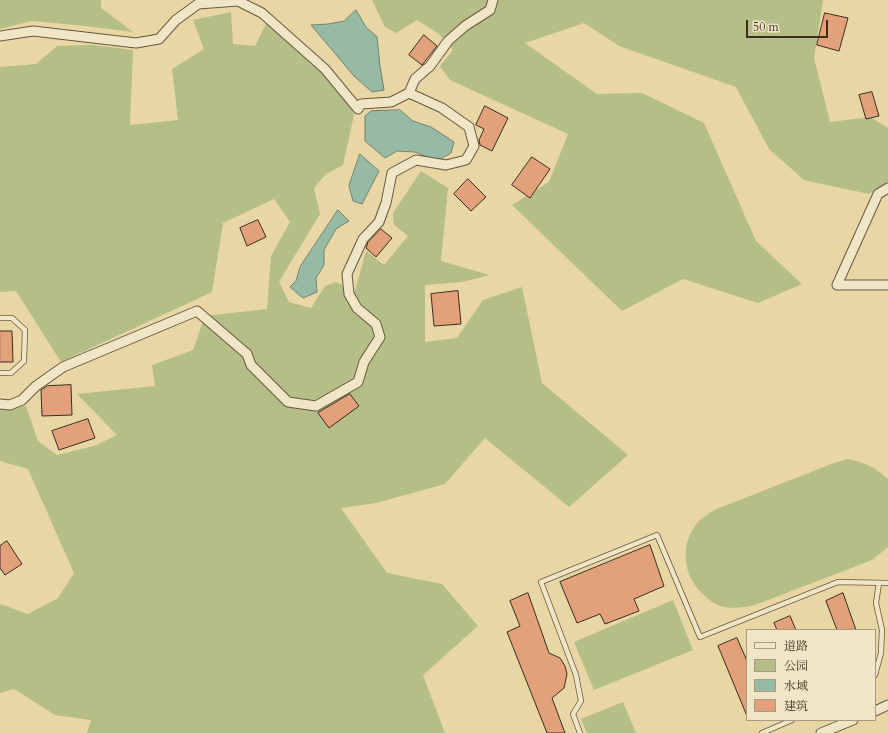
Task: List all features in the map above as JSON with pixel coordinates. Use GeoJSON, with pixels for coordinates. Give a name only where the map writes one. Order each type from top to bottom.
{"type":"FeatureCollection","features":[{"type":"Feature","properties":{"kind":"street"},"geometry":{"type":"LineString","coordinates":[[0,36],[33,32],[136,43],[159,39],[176,20],[198,4],[238,1],[262,13],[325,69],[358,109],[361,104],[391,102],[409,93],[415,79],[430,66],[448,41],[465,26],[490,10],[493,0]]}},
{"type":"Feature","properties":{"kind":"street"},"geometry":{"type":"LineString","coordinates":[[0,404],[10,405],[22,400],[36,386],[63,367],[198,311],[248,354],[251,365],[288,402],[316,406],[358,382],[364,362],[380,337],[376,324],[357,308],[349,294],[347,274],[363,239],[379,222],[386,204],[392,173],[416,160],[446,165],[466,160],[474,146],[469,127],[442,108],[409,93]]}},
{"type":"Feature","properties":{"kind":"street"},"geometry":{"type":"LineString","coordinates":[[888,188],[878,194],[837,285],[888,284]]}},
{"type":"Feature","properties":{"kind":"street"},"geometry":{"type":"LineString","coordinates":[[876,711],[888,705]]}},
{"type":"Feature","properties":{"kind":"street"},"geometry":{"type":"LineString","coordinates":[[821,733],[850,721]]}},
{"type":"Feature","properties":{"kind":"lane"},"geometry":{"type":"LineString","coordinates":[[0,318],[12,318],[25,330],[24,361],[11,373],[0,373]]}},
{"type":"Feature","properties":{"kind":"lane"},"geometry":{"type":"LineString","coordinates":[[580,733],[573,714],[581,701],[576,675],[541,582],[657,534],[700,637],[838,582],[888,583]]}},
{"type":"Feature","properties":{"kind":"lane"},"geometry":{"type":"LineString","coordinates":[[876,672],[881,654],[882,630],[876,603],[879,583]]}},
{"type":"Feature","properties":{"kind":"lane"},"geometry":{"type":"LineString","coordinates":[[762,733],[790,721]]}},
{"type":"Feature","properties":{"kind":"green space"},"geometry":{"type":"Polygon","coordinates":[[[0,0],[101,0],[101,8],[133,32],[32,21],[0,29],[0,0]]]}},
{"type":"Feature","properties":{"kind":"green space"},"geometry":{"type":"Polygon","coordinates":[[[372,0],[823,0],[814,58],[830,122],[870,117],[888,128],[888,182],[869,194],[804,180],[769,149],[736,87],[619,46],[584,23],[525,43],[597,94],[642,93],[704,123],[756,241],[802,284],[758,303],[683,279],[622,311],[512,205],[549,182],[568,134],[450,80],[440,66],[453,50],[439,34],[417,20],[396,33],[385,27],[372,0]]]}},
{"type":"Feature","properties":{"kind":"green space"},"geometry":{"type":"Polygon","coordinates":[[[231,12],[233,44],[255,46],[270,16],[338,79],[354,115],[343,165],[326,174],[314,188],[320,214],[279,282],[289,302],[311,308],[325,286],[336,282],[355,291],[366,251],[384,265],[408,236],[394,225],[393,213],[421,171],[448,188],[441,261],[490,275],[462,282],[425,285],[425,342],[457,338],[483,300],[522,287],[542,383],[628,455],[569,507],[485,438],[445,484],[376,503],[341,508],[387,573],[442,584],[478,626],[423,675],[445,733],[87,733],[91,720],[55,715],[14,689],[0,693],[0,604],[28,614],[58,598],[74,573],[28,469],[0,461],[0,408],[26,406],[38,441],[57,455],[94,446],[117,435],[77,394],[155,386],[152,365],[193,350],[205,316],[267,309],[271,256],[290,222],[274,199],[223,223],[212,292],[61,362],[16,291],[0,292],[0,67],[36,64],[57,46],[93,45],[133,50],[130,125],[178,120],[172,69],[204,49],[193,20],[231,12]]]}},
{"type":"Feature","properties":{"kind":"green space"},"geometry":{"type":"Polygon","coordinates":[[[848,459],[870,466],[879,471],[888,479],[888,547],[872,560],[755,605],[729,608],[716,604],[704,595],[691,579],[687,569],[686,559],[688,539],[699,521],[714,510],[834,463],[848,459]]]}},
{"type":"Feature","properties":{"kind":"green space"},"geometry":{"type":"Polygon","coordinates":[[[673,600],[693,650],[594,690],[574,642],[673,600]]]}},
{"type":"Feature","properties":{"kind":"green space"},"geometry":{"type":"Polygon","coordinates":[[[623,702],[636,733],[587,733],[581,719],[623,702]]]}},
{"type":"Feature","properties":{"kind":"water"},"geometry":{"type":"Polygon","coordinates":[[[356,10],[366,27],[377,37],[384,90],[372,92],[354,76],[311,25],[344,21],[356,10]]]}},
{"type":"Feature","properties":{"kind":"water"},"geometry":{"type":"Polygon","coordinates":[[[400,110],[413,121],[431,127],[454,142],[451,153],[437,161],[415,152],[397,151],[385,158],[365,141],[365,116],[371,111],[400,110]]]}},
{"type":"Feature","properties":{"kind":"water"},"geometry":{"type":"Polygon","coordinates":[[[360,154],[379,171],[362,204],[353,201],[349,186],[360,154]]]}},
{"type":"Feature","properties":{"kind":"water"},"geometry":{"type":"Polygon","coordinates":[[[338,210],[349,221],[336,229],[324,250],[324,265],[316,278],[317,292],[303,298],[290,287],[296,281],[300,267],[338,210]]]}},
{"type":"Feature","properties":{"kind":"building"},"geometry":{"type":"Polygon","coordinates":[[[825,13],[848,18],[839,51],[817,45],[825,13]]]}},
{"type":"Feature","properties":{"kind":"building"},"geometry":{"type":"Polygon","coordinates":[[[424,35],[437,46],[422,65],[409,55],[424,35]]]}},
{"type":"Feature","properties":{"kind":"building"},"geometry":{"type":"Polygon","coordinates":[[[872,92],[879,116],[866,119],[859,95],[872,92]]]}},
{"type":"Feature","properties":{"kind":"building"},"geometry":{"type":"Polygon","coordinates":[[[485,106],[508,118],[492,151],[480,145],[479,140],[484,129],[476,125],[485,106]]]}},
{"type":"Feature","properties":{"kind":"building"},"geometry":{"type":"Polygon","coordinates":[[[532,157],[550,169],[530,198],[512,185],[532,157]]]}},
{"type":"Feature","properties":{"kind":"building"},"geometry":{"type":"Polygon","coordinates":[[[468,179],[486,197],[471,211],[454,194],[468,179]]]}},
{"type":"Feature","properties":{"kind":"building"},"geometry":{"type":"Polygon","coordinates":[[[258,220],[266,237],[247,246],[240,228],[258,220]]]}},
{"type":"Feature","properties":{"kind":"building"},"geometry":{"type":"Polygon","coordinates":[[[381,229],[392,238],[376,257],[366,248],[368,242],[381,229]]]}},
{"type":"Feature","properties":{"kind":"building"},"geometry":{"type":"Polygon","coordinates":[[[458,291],[461,324],[434,326],[431,294],[458,291]]]}},
{"type":"Feature","properties":{"kind":"building"},"geometry":{"type":"Polygon","coordinates":[[[0,331],[12,331],[13,362],[0,362],[0,331]]]}},
{"type":"Feature","properties":{"kind":"building"},"geometry":{"type":"Polygon","coordinates":[[[71,385],[72,415],[42,416],[41,390],[47,386],[71,385]]]}},
{"type":"Feature","properties":{"kind":"building"},"geometry":{"type":"Polygon","coordinates":[[[350,394],[359,406],[329,428],[318,413],[350,394]]]}},
{"type":"Feature","properties":{"kind":"building"},"geometry":{"type":"Polygon","coordinates":[[[88,419],[95,438],[59,450],[52,431],[88,419]]]}},
{"type":"Feature","properties":{"kind":"building"},"geometry":{"type":"Polygon","coordinates":[[[7,541],[22,564],[5,575],[0,568],[0,546],[7,541]]]}},
{"type":"Feature","properties":{"kind":"building"},"geometry":{"type":"Polygon","coordinates":[[[650,545],[664,586],[634,599],[639,611],[605,624],[600,614],[577,623],[560,582],[650,545]]]}},
{"type":"Feature","properties":{"kind":"building"},"geometry":{"type":"Polygon","coordinates":[[[528,593],[549,653],[560,658],[565,666],[567,674],[564,688],[552,698],[565,733],[547,733],[507,632],[520,626],[510,601],[528,593]]]}},
{"type":"Feature","properties":{"kind":"building"},"geometry":{"type":"Polygon","coordinates":[[[843,593],[856,629],[837,629],[826,601],[843,593]]]}},
{"type":"Feature","properties":{"kind":"building"},"geometry":{"type":"Polygon","coordinates":[[[790,616],[796,629],[777,629],[774,623],[790,616]]]}},
{"type":"Feature","properties":{"kind":"building"},"geometry":{"type":"Polygon","coordinates":[[[737,638],[746,659],[746,714],[718,646],[737,638]]]}}]}
